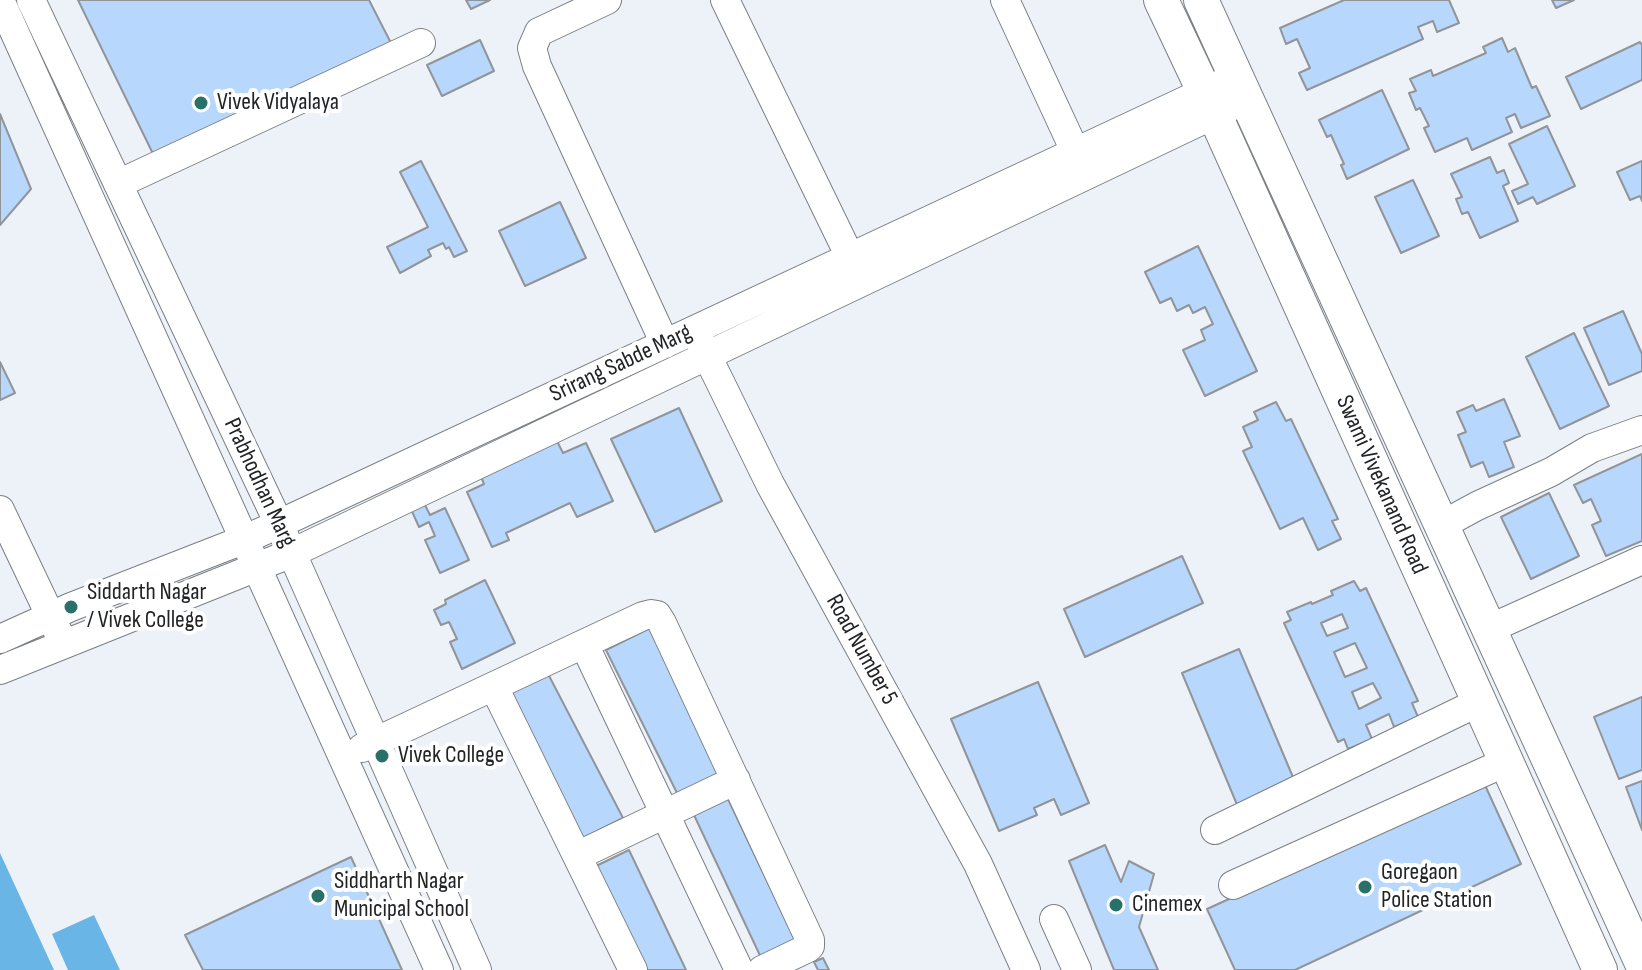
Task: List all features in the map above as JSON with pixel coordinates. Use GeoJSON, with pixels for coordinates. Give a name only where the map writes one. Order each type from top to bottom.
{"type":"FeatureCollection","features":[{"type":"Feature","properties":{"kind":"main road","name":"Swami Vivekanand Road"},"geometry":{"type":"LineString","coordinates":[[1161,0],[1596,961]]}},
{"type":"Feature","properties":{"kind":"main road","name":"Swami Vivekanand Road"},"geometry":{"type":"LineString","coordinates":[[1201,0],[1489,629],[1638,943]]}},
{"type":"Feature","properties":{"kind":"street"},"geometry":{"type":"LineString","coordinates":[[0,0],[439,970]]}},
{"type":"Feature","properties":{"kind":"street","name":"Prabhodhan Marg"},"geometry":{"type":"LineString","coordinates":[[31,0],[279,524],[477,970]]}},
{"type":"Feature","properties":{"kind":"street"},"geometry":{"type":"LineString","coordinates":[[607,0],[539,32],[532,48],[537,66],[665,344]]}},
{"type":"Feature","properties":{"kind":"street"},"geometry":{"type":"LineString","coordinates":[[725,0],[850,257]]}},
{"type":"Feature","properties":{"kind":"street"},"geometry":{"type":"LineString","coordinates":[[1005,0],[1075,151]]}},
{"type":"Feature","properties":{"kind":"street"},"geometry":{"type":"LineString","coordinates":[[118,184],[421,43]]}},
{"type":"Feature","properties":{"kind":"street","name":"Srirang Sabde Marg"},"geometry":{"type":"LineString","coordinates":[[0,670],[292,553],[701,342],[1242,88]]}},
{"type":"Feature","properties":{"kind":"street","name":"Srirang Sabde Marg"},"geometry":{"type":"LineString","coordinates":[[0,639],[71,607],[243,540],[665,344],[701,342],[850,257],[1075,151],[1210,103]]}},
{"type":"Feature","properties":{"kind":"street","name":"Road Number 5"},"geometry":{"type":"LineString","coordinates":[[701,342],[770,484],[978,864],[1026,970]]}},
{"type":"Feature","properties":{"kind":"street"},"geometry":{"type":"LineString","coordinates":[[1442,525],[1551,472],[1592,448],[1642,430]]}},
{"type":"Feature","properties":{"kind":"street"},"geometry":{"type":"LineString","coordinates":[[0,510],[64,644]]}},
{"type":"Feature","properties":{"kind":"street"},"geometry":{"type":"LineString","coordinates":[[1489,629],[1642,560]]}},
{"type":"Feature","properties":{"kind":"street"},"geometry":{"type":"LineString","coordinates":[[343,757],[643,616],[657,615],[811,943],[808,948],[762,970]]}},
{"type":"Feature","properties":{"kind":"street"},"geometry":{"type":"LineString","coordinates":[[291,642],[325,627]]}},
{"type":"Feature","properties":{"kind":"street"},"geometry":{"type":"LineString","coordinates":[[584,644],[739,970]]}},
{"type":"Feature","properties":{"kind":"street"},"geometry":{"type":"LineString","coordinates":[[494,687],[633,970]]}},
{"type":"Feature","properties":{"kind":"street"},"geometry":{"type":"LineString","coordinates":[[1215,830],[1479,702]]}},
{"type":"Feature","properties":{"kind":"street"},"geometry":{"type":"LineString","coordinates":[[1233,885],[1506,762]]}},
{"type":"Feature","properties":{"kind":"street"},"geometry":{"type":"LineString","coordinates":[[577,856],[736,780]]}},
{"type":"Feature","properties":{"kind":"street"},"geometry":{"type":"LineString","coordinates":[[1054,919],[1077,970]]}},
{"type":"Feature","properties":{"kind":"street"},"geometry":{"type":"LineString","coordinates":[[1596,961],[1638,943]]}},
{"type":"Feature","properties":{"kind":"water"},"geometry":{"type":"Polygon","coordinates":[[[0,853],[54,970],[0,970],[0,853]]]}},
{"type":"Feature","properties":{"kind":"water"},"geometry":{"type":"Polygon","coordinates":[[[94,915],[120,970],[68,970],[52,934],[94,915]]]}},
{"type":"Feature","properties":{"kind":"building","name":"Vivek Vidyalaya"},"geometry":{"type":"Polygon","coordinates":[[[78,0],[369,0],[392,45],[156,160],[78,0]]]}},
{"type":"Feature","properties":{"kind":"building"},"geometry":{"type":"Polygon","coordinates":[[[466,0],[490,0],[471,9],[466,0]]]}},
{"type":"Feature","properties":{"kind":"building"},"geometry":{"type":"Polygon","coordinates":[[[1344,0],[1449,0],[1459,23],[1437,32],[1433,21],[1418,27],[1423,39],[1307,90],[1299,73],[1310,68],[1297,39],[1286,44],[1280,28],[1344,0]]]}},
{"type":"Feature","properties":{"kind":"building"},"geometry":{"type":"Polygon","coordinates":[[[1552,0],[1574,0],[1556,8],[1552,0]]]}},
{"type":"Feature","properties":{"kind":"building"},"geometry":{"type":"Polygon","coordinates":[[[1502,38],[1508,52],[1515,48],[1532,88],[1536,86],[1550,116],[1521,128],[1515,114],[1506,118],[1512,132],[1472,150],[1467,138],[1435,152],[1424,128],[1429,126],[1420,108],[1416,110],[1409,93],[1416,91],[1410,79],[1431,70],[1433,76],[1486,53],[1483,47],[1502,38]]]}},
{"type":"Feature","properties":{"kind":"building"},"geometry":{"type":"Polygon","coordinates":[[[480,40],[494,71],[442,96],[427,65],[480,40]]]}},
{"type":"Feature","properties":{"kind":"building"},"geometry":{"type":"Polygon","coordinates":[[[1640,42],[1642,80],[1581,109],[1566,77],[1640,42]]]}},
{"type":"Feature","properties":{"kind":"building"},"geometry":{"type":"Polygon","coordinates":[[[1382,90],[1409,149],[1347,179],[1331,135],[1327,137],[1319,120],[1382,90]]]}},
{"type":"Feature","properties":{"kind":"building"},"geometry":{"type":"Polygon","coordinates":[[[0,114],[31,189],[0,225],[0,114]]]}},
{"type":"Feature","properties":{"kind":"building"},"geometry":{"type":"Polygon","coordinates":[[[1547,126],[1575,186],[1537,204],[1533,197],[1518,204],[1512,191],[1528,184],[1509,144],[1547,126]]]}},
{"type":"Feature","properties":{"kind":"building"},"geometry":{"type":"Polygon","coordinates":[[[1490,157],[1497,173],[1504,170],[1509,183],[1503,186],[1518,221],[1480,238],[1468,212],[1462,214],[1456,199],[1462,197],[1451,174],[1490,157]]]}},
{"type":"Feature","properties":{"kind":"building"},"geometry":{"type":"Polygon","coordinates":[[[421,161],[467,251],[454,257],[443,243],[428,250],[431,256],[400,273],[387,247],[428,227],[400,172],[421,161]]]}},
{"type":"Feature","properties":{"kind":"building"},"geometry":{"type":"Polygon","coordinates":[[[1642,161],[1642,201],[1640,196],[1630,200],[1617,172],[1642,161]]]}},
{"type":"Feature","properties":{"kind":"building"},"geometry":{"type":"Polygon","coordinates":[[[1413,180],[1439,236],[1401,253],[1375,197],[1413,180]]]}},
{"type":"Feature","properties":{"kind":"building"},"geometry":{"type":"Polygon","coordinates":[[[560,202],[586,258],[525,286],[499,231],[560,202]]]}},
{"type":"Feature","properties":{"kind":"building"},"geometry":{"type":"Polygon","coordinates":[[[1198,246],[1257,371],[1205,396],[1183,350],[1205,340],[1201,330],[1213,324],[1205,307],[1193,313],[1189,305],[1177,311],[1171,298],[1160,303],[1145,272],[1198,246]]]}},
{"type":"Feature","properties":{"kind":"building"},"geometry":{"type":"Polygon","coordinates":[[[1623,311],[1642,354],[1642,371],[1609,385],[1584,328],[1623,311]]]}},
{"type":"Feature","properties":{"kind":"building"},"geometry":{"type":"Polygon","coordinates":[[[1574,333],[1609,406],[1560,429],[1526,357],[1574,333]]]}},
{"type":"Feature","properties":{"kind":"building"},"geometry":{"type":"Polygon","coordinates":[[[0,362],[15,393],[0,400],[0,362]]]}},
{"type":"Feature","properties":{"kind":"building"},"geometry":{"type":"Polygon","coordinates":[[[1504,399],[1520,436],[1504,442],[1514,467],[1489,477],[1483,462],[1471,467],[1458,435],[1466,432],[1457,412],[1473,405],[1476,411],[1504,399]]]}},
{"type":"Feature","properties":{"kind":"building"},"geometry":{"type":"Polygon","coordinates":[[[1276,402],[1286,421],[1291,419],[1338,519],[1332,521],[1341,539],[1318,550],[1303,518],[1280,529],[1243,451],[1252,447],[1243,427],[1258,420],[1254,412],[1276,402]]]}},
{"type":"Feature","properties":{"kind":"building"},"geometry":{"type":"Polygon","coordinates":[[[679,408],[722,501],[655,532],[611,439],[679,408]]]}},
{"type":"Feature","properties":{"kind":"building"},"geometry":{"type":"Polygon","coordinates":[[[557,441],[563,453],[586,443],[613,501],[577,517],[570,503],[506,533],[509,540],[492,547],[467,492],[484,484],[481,477],[557,441]]]}},
{"type":"Feature","properties":{"kind":"building"},"geometry":{"type":"Polygon","coordinates":[[[1642,454],[1642,541],[1606,556],[1592,525],[1601,521],[1591,499],[1583,503],[1574,485],[1642,454]]]}},
{"type":"Feature","properties":{"kind":"building"},"geometry":{"type":"Polygon","coordinates":[[[1549,493],[1579,556],[1531,579],[1501,517],[1549,493]]]}},
{"type":"Feature","properties":{"kind":"building"},"geometry":{"type":"Polygon","coordinates":[[[423,501],[430,515],[445,508],[469,560],[440,573],[425,540],[435,536],[429,522],[419,527],[410,507],[423,501]]]}},
{"type":"Feature","properties":{"kind":"building"},"geometry":{"type":"Polygon","coordinates":[[[1182,556],[1203,603],[1085,657],[1064,609],[1182,556]]]}},
{"type":"Feature","properties":{"kind":"building"},"geometry":{"type":"Polygon","coordinates":[[[485,580],[515,643],[462,669],[450,642],[457,639],[449,622],[441,625],[434,610],[446,604],[445,600],[485,580]]]}},
{"type":"Feature","properties":{"kind":"building"},"geometry":{"type":"Polygon","coordinates":[[[1354,581],[1360,591],[1366,588],[1418,701],[1412,703],[1418,717],[1394,727],[1389,714],[1366,725],[1372,739],[1348,749],[1344,739],[1338,742],[1284,623],[1291,620],[1287,612],[1333,595],[1331,591],[1354,581]],[[1342,614],[1321,623],[1327,636],[1348,628],[1342,614]],[[1355,643],[1334,652],[1345,677],[1367,668],[1355,643]],[[1373,683],[1352,692],[1359,709],[1381,698],[1373,683]]]}},
{"type":"Feature","properties":{"kind":"building"},"geometry":{"type":"Polygon","coordinates":[[[654,626],[725,771],[678,795],[606,650],[654,626]]]}},
{"type":"Feature","properties":{"kind":"building"},"geometry":{"type":"Polygon","coordinates":[[[1239,649],[1295,782],[1238,807],[1182,673],[1239,649]]]}},
{"type":"Feature","properties":{"kind":"building"},"geometry":{"type":"Polygon","coordinates":[[[546,670],[623,818],[579,840],[503,693],[546,670]]]}},
{"type":"Feature","properties":{"kind":"building"},"geometry":{"type":"Polygon","coordinates":[[[1038,682],[1089,803],[1061,815],[1054,799],[1034,808],[1037,815],[999,831],[951,719],[1038,682]]]}},
{"type":"Feature","properties":{"kind":"building"},"geometry":{"type":"Polygon","coordinates":[[[1642,697],[1642,770],[1619,779],[1594,717],[1642,697]]]}},
{"type":"Feature","properties":{"kind":"building"},"geometry":{"type":"Polygon","coordinates":[[[1642,781],[1642,830],[1626,787],[1642,781]]]}},
{"type":"Feature","properties":{"kind":"building","name":"Goregaon Police Station"},"geometry":{"type":"Polygon","coordinates":[[[1484,783],[1521,864],[1295,970],[1235,970],[1207,909],[1484,783]]]}},
{"type":"Feature","properties":{"kind":"building"},"geometry":{"type":"Polygon","coordinates":[[[728,799],[798,946],[764,964],[694,815],[728,799]]]}},
{"type":"Feature","properties":{"kind":"building","name":"Cinemex"},"geometry":{"type":"Polygon","coordinates":[[[1105,845],[1121,882],[1129,861],[1154,874],[1139,927],[1158,970],[1114,970],[1069,861],[1105,845]]]}},
{"type":"Feature","properties":{"kind":"building"},"geometry":{"type":"Polygon","coordinates":[[[629,850],[686,970],[643,970],[594,867],[629,850]]]}},
{"type":"Feature","properties":{"kind":"building","name":"Siddharth Nagar Municipal School"},"geometry":{"type":"Polygon","coordinates":[[[351,857],[402,970],[203,970],[185,935],[351,857]]]}},
{"type":"Feature","properties":{"kind":"building"},"geometry":{"type":"Polygon","coordinates":[[[823,958],[829,970],[818,970],[814,962],[823,958]]]}},
{"type":"Feature","properties":{"kind":"place","name":"Vivek Vidyalaya"},"geometry":{"type":"Point","coordinates":[201,103]}},
{"type":"Feature","properties":{"kind":"place","name":"Siddarth Nagar / Vivek College"},"geometry":{"type":"Point","coordinates":[71,607]}},
{"type":"Feature","properties":{"kind":"place","name":"Vivek College"},"geometry":{"type":"Point","coordinates":[382,756]}},
{"type":"Feature","properties":{"kind":"place","name":"Goregaon Police Station"},"geometry":{"type":"Point","coordinates":[1365,887]}},
{"type":"Feature","properties":{"kind":"place","name":"Siddharth Nagar Municipal School"},"geometry":{"type":"Point","coordinates":[318,896]}},
{"type":"Feature","properties":{"kind":"place","name":"Cinemex"},"geometry":{"type":"Point","coordinates":[1116,905]}}]}
